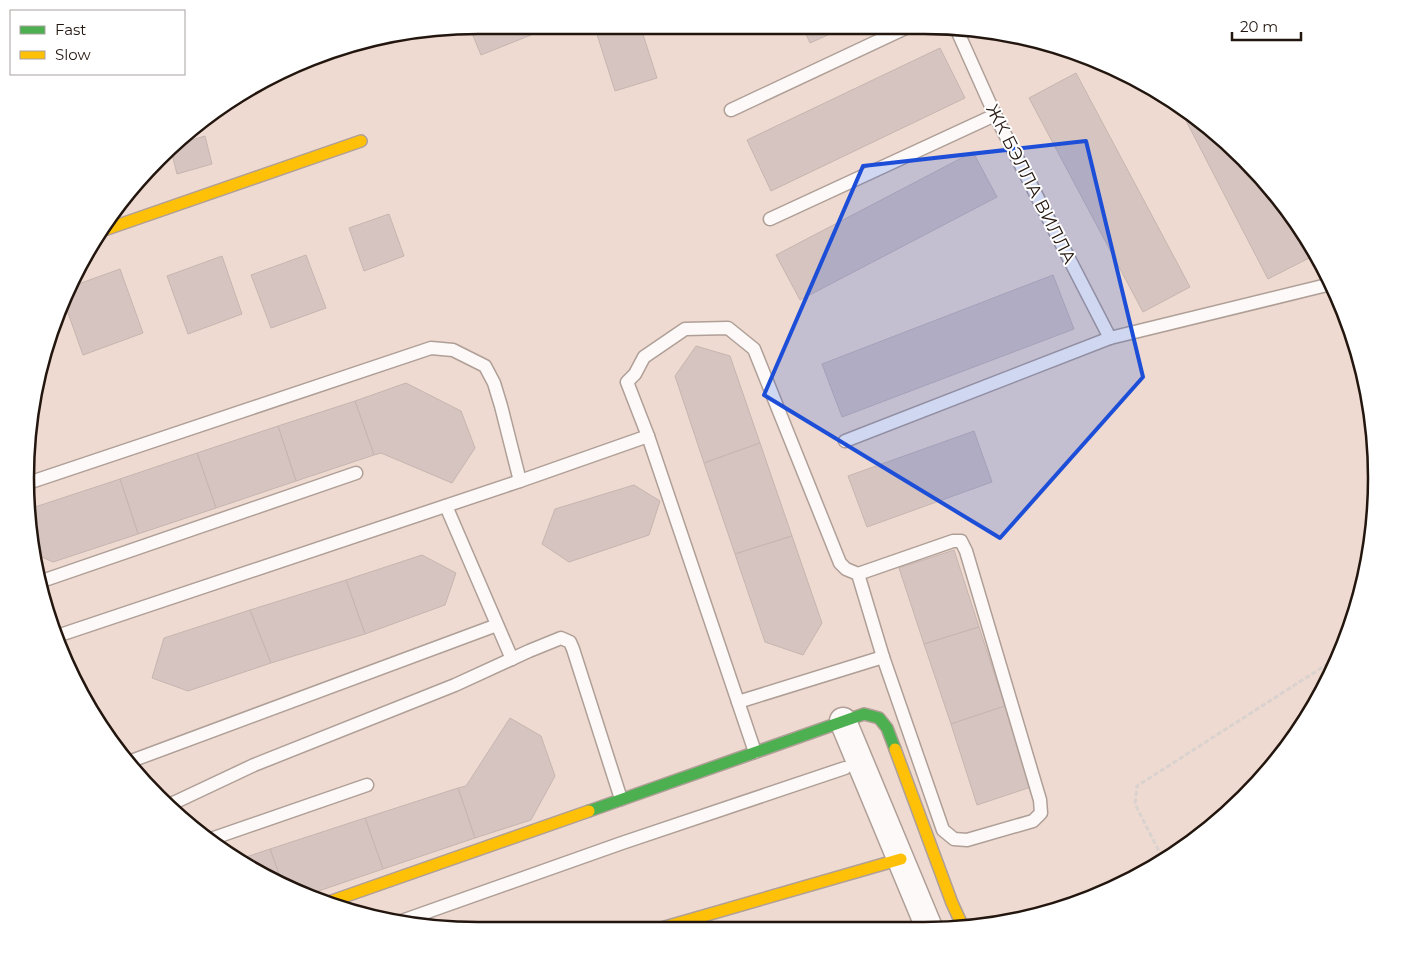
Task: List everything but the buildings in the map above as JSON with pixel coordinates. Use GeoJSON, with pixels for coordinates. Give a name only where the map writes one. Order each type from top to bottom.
{"type":"FeatureCollection","features":[{"type":"Feature","properties":{"kind":"street"},"geometry":{"type":"LineString","coordinates":[[112,227],[361,140]]}},
{"type":"Feature","properties":{"kind":"street"},"geometry":{"type":"LineString","coordinates":[[336,899],[864,714],[880,718],[888,728],[960,920]]}},
{"type":"Feature","properties":{"kind":"street"},"geometry":{"type":"LineString","coordinates":[[843,721],[852,765],[901,859],[927,922]]}},
{"type":"Feature","properties":{"kind":"street"},"geometry":{"type":"LineString","coordinates":[[682,922],[901,859]]}},
{"type":"Feature","properties":{"kind":"lane"},"geometry":{"type":"LineString","coordinates":[[731,110],[893,34]]}},
{"type":"Feature","properties":{"kind":"lane","name":"ЖК БЭЛЛА ВИЛЛА"},"geometry":{"type":"LineString","coordinates":[[959,36],[995,115],[1110,338]]}},
{"type":"Feature","properties":{"kind":"lane"},"geometry":{"type":"LineString","coordinates":[[770,219],[995,115]]}},
{"type":"Feature","properties":{"kind":"lane"},"geometry":{"type":"LineString","coordinates":[[845,441],[1110,338],[1324,286]]}},
{"type":"Feature","properties":{"kind":"lane"},"geometry":{"type":"LineString","coordinates":[[755,752],[648,436],[627,382],[635,374],[644,357],[685,329],[728,328],[754,349],[840,563],[846,569],[858,574],[953,541],[961,541],[966,551],[1040,800],[1041,813],[1033,821],[967,840],[954,839],[943,830],[883,657],[858,574]]}},
{"type":"Feature","properties":{"kind":"lane"},"geometry":{"type":"LineString","coordinates":[[34,481],[431,348],[453,350],[485,366],[494,384],[501,406],[520,482]]}},
{"type":"Feature","properties":{"kind":"lane"},"geometry":{"type":"LineString","coordinates":[[62,634],[520,482],[648,436]]}},
{"type":"Feature","properties":{"kind":"lane"},"geometry":{"type":"LineString","coordinates":[[46,580],[356,473]]}},
{"type":"Feature","properties":{"kind":"lane"},"geometry":{"type":"LineString","coordinates":[[446,506],[512,659]]}},
{"type":"Feature","properties":{"kind":"lane"},"geometry":{"type":"LineString","coordinates":[[135,760],[497,625]]}},
{"type":"Feature","properties":{"kind":"lane"},"geometry":{"type":"LineString","coordinates":[[175,802],[254,765],[446,688],[561,638],[570,642],[622,799]]}},
{"type":"Feature","properties":{"kind":"lane"},"geometry":{"type":"LineString","coordinates":[[738,702],[883,657]]}},
{"type":"Feature","properties":{"kind":"lane"},"geometry":{"type":"LineString","coordinates":[[413,917],[622,843],[852,765]]}},
{"type":"Feature","properties":{"kind":"lane"},"geometry":{"type":"LineString","coordinates":[[217,837],[366,785]]}},
{"type":"Feature","properties":{"kind":"path"},"geometry":{"type":"LineString","coordinates":[[1160,854],[1135,804],[1137,786],[1326,665]]}},
{"type":"Feature","properties":{"kind":"highlighted area"},"geometry":{"type":"Polygon","coordinates":[[[1086,141],[1143,377],[1000,538],[764,395],[863,166],[1086,141]]]}},
{"type":"Feature","properties":{"kind":"traffic: fast"},"geometry":{"type":"LineString","coordinates":[[589,811],[864,714],[879,718],[887,728],[895,749]]}},
{"type":"Feature","properties":{"kind":"traffic: slow"},"geometry":{"type":"LineString","coordinates":[[112,227],[361,141]]}},
{"type":"Feature","properties":{"kind":"traffic: slow"},"geometry":{"type":"LineString","coordinates":[[895,749],[960,920]]}},
{"type":"Feature","properties":{"kind":"traffic: slow"},"geometry":{"type":"LineString","coordinates":[[336,899],[589,811]]}},
{"type":"Feature","properties":{"kind":"traffic: slow"},"geometry":{"type":"LineString","coordinates":[[682,922],[901,859]]}}]}
